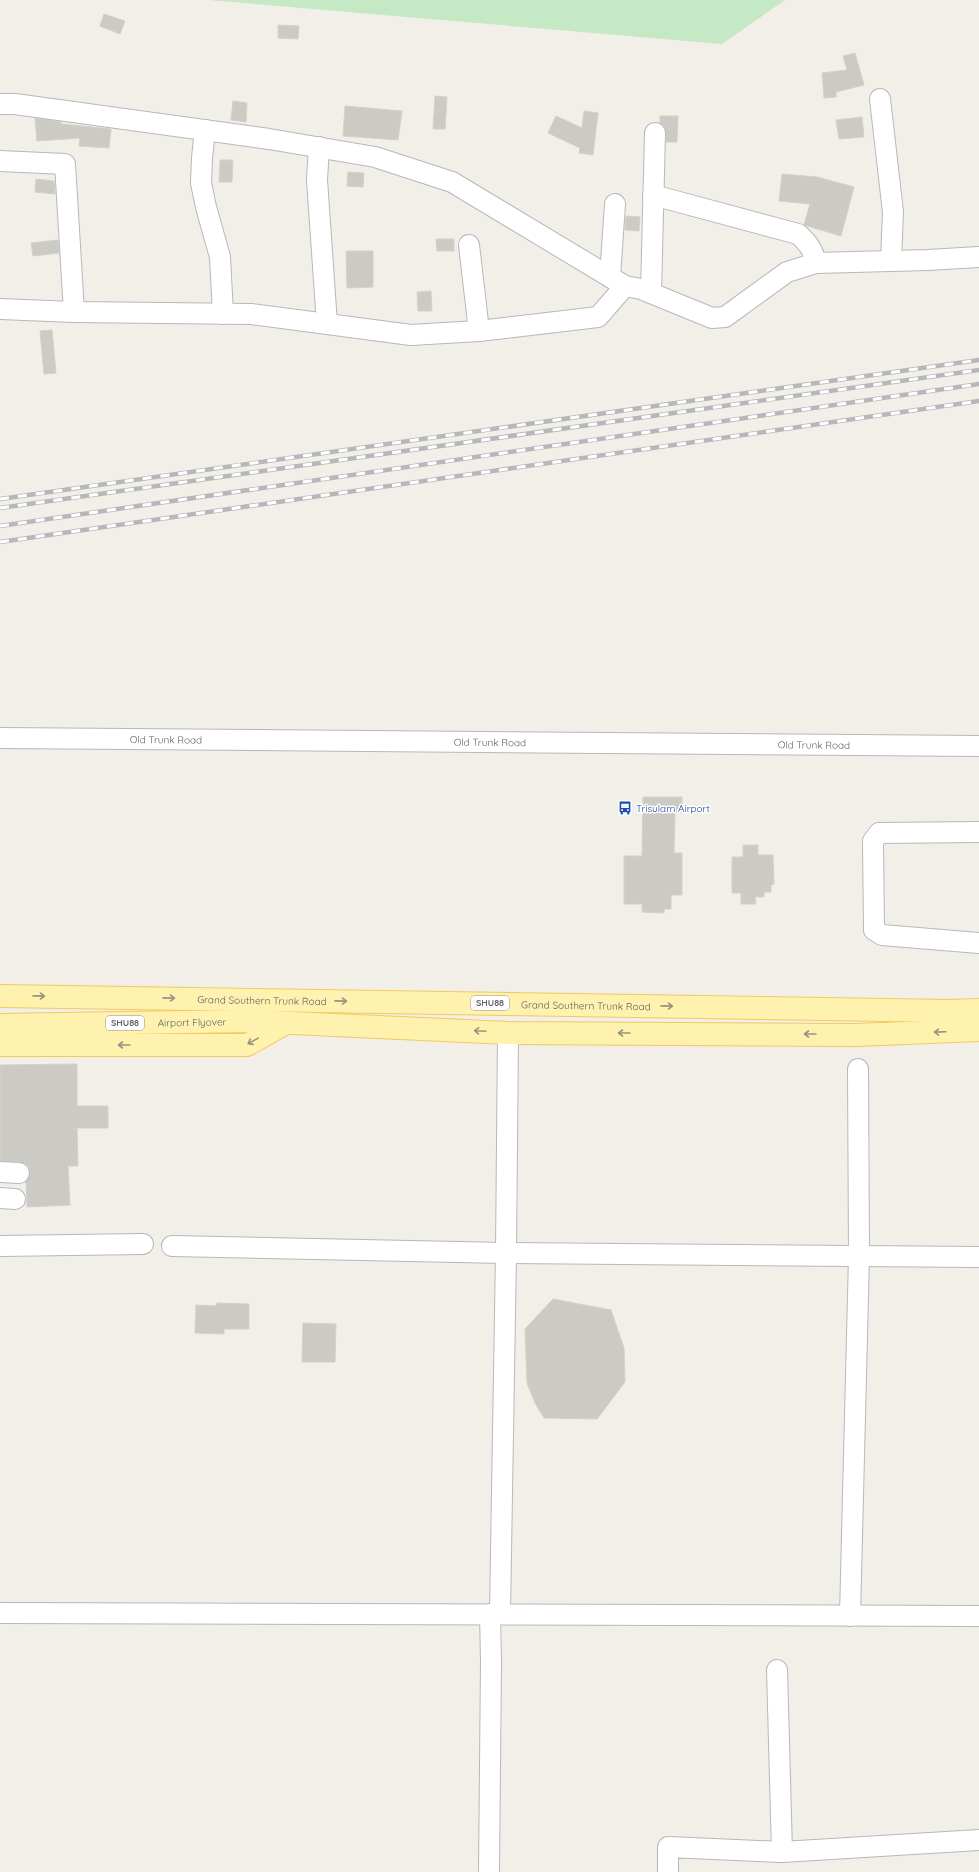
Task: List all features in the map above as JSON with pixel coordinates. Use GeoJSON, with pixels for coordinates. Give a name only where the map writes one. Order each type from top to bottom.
{"type":"FeatureCollection","features":[{"type":"Feature","properties":{"kind":"main road","name":"Grand Southern Trunk Road"},"geometry":{"type":"LineString","coordinates":[[0,996],[949,1011],[979,1010]]}},
{"type":"Feature","properties":{"kind":"main road","name":"Airport Flyover"},"geometry":{"type":"LineString","coordinates":[[0,1025],[249,1021],[288,1022]]}},
{"type":"Feature","properties":{"kind":"main road","name":"SHU88"},"geometry":{"type":"LineString","coordinates":[[288,1022],[508,1033],[856,1035],[979,1030]]}},
{"type":"Feature","properties":{"kind":"main road"},"geometry":{"type":"LineString","coordinates":[[0,1045],[247,1045],[288,1022]]}},
{"type":"Feature","properties":{"kind":"street"},"geometry":{"type":"LineString","coordinates":[[880,99],[893,212],[892,261]]}},
{"type":"Feature","properties":{"kind":"street"},"geometry":{"type":"LineString","coordinates":[[0,104],[16,104],[205,130],[375,157],[452,182],[618,281],[712,318],[725,317],[787,272],[816,263],[979,257]]}},
{"type":"Feature","properties":{"kind":"street"},"geometry":{"type":"LineString","coordinates":[[205,130],[201,183],[220,257],[223,314]]}},
{"type":"Feature","properties":{"kind":"street"},"geometry":{"type":"LineString","coordinates":[[650,293],[655,133]]}},
{"type":"Feature","properties":{"kind":"street"},"geometry":{"type":"LineString","coordinates":[[319,148],[317,180],[327,324]]}},
{"type":"Feature","properties":{"kind":"street"},"geometry":{"type":"LineString","coordinates":[[0,161],[65,164],[74,312]]}},
{"type":"Feature","properties":{"kind":"street"},"geometry":{"type":"LineString","coordinates":[[653,195],[798,234],[808,243],[814,252],[816,263]]}},
{"type":"Feature","properties":{"kind":"street"},"geometry":{"type":"LineString","coordinates":[[0,309],[74,312],[251,314],[411,335],[479,331],[598,317],[618,281],[615,204]]}},
{"type":"Feature","properties":{"kind":"street"},"geometry":{"type":"LineString","coordinates":[[469,245],[479,331]]}},
{"type":"Feature","properties":{"kind":"street","name":"Old Trunk Road"},"geometry":{"type":"LineString","coordinates":[[0,738],[979,746]]}},
{"type":"Feature","properties":{"kind":"street"},"geometry":{"type":"LineString","coordinates":[[979,832],[879,834],[873,841],[874,930],[877,933],[882,935],[979,944]]}},
{"type":"Feature","properties":{"kind":"street"},"geometry":{"type":"LineString","coordinates":[[489,1872],[491,1661],[495,1614],[506,1253],[508,1033]]}},
{"type":"Feature","properties":{"kind":"street"},"geometry":{"type":"LineString","coordinates":[[850,1616],[859,1256],[858,1069]]}},
{"type":"Feature","properties":{"kind":"street"},"geometry":{"type":"LineString","coordinates":[[0,1246],[142,1244]]}},
{"type":"Feature","properties":{"kind":"street"},"geometry":{"type":"LineString","coordinates":[[172,1246],[506,1253],[979,1257]]}},
{"type":"Feature","properties":{"kind":"street"},"geometry":{"type":"LineString","coordinates":[[0,1613],[979,1616]]}},
{"type":"Feature","properties":{"kind":"street"},"geometry":{"type":"LineString","coordinates":[[778,1670],[782,1852]]}},
{"type":"Feature","properties":{"kind":"street"},"geometry":{"type":"LineString","coordinates":[[668,1872],[668,1847],[782,1852],[979,1840]]}},
{"type":"Feature","properties":{"kind":"green space"},"geometry":{"type":"Polygon","coordinates":[[[208,0],[785,0],[722,44],[208,0]]]}},
{"type":"Feature","properties":{"kind":"building"},"geometry":{"type":"Polygon","coordinates":[[[104,14],[125,21],[120,34],[100,26],[104,14]]]}},
{"type":"Feature","properties":{"kind":"building"},"geometry":{"type":"Polygon","coordinates":[[[278,25],[299,26],[298,39],[278,38],[278,25]]]}},
{"type":"Feature","properties":{"kind":"building"},"geometry":{"type":"Polygon","coordinates":[[[855,53],[864,85],[836,92],[836,97],[824,98],[822,73],[847,70],[843,56],[855,53]]]}},
{"type":"Feature","properties":{"kind":"building"},"geometry":{"type":"Polygon","coordinates":[[[435,96],[447,97],[445,129],[433,129],[435,96]]]}},
{"type":"Feature","properties":{"kind":"building"},"geometry":{"type":"Polygon","coordinates":[[[233,101],[247,103],[246,122],[231,120],[233,101]]]}},
{"type":"Feature","properties":{"kind":"building"},"geometry":{"type":"Polygon","coordinates":[[[345,106],[402,111],[398,140],[343,136],[345,106]]]}},
{"type":"Feature","properties":{"kind":"building"},"geometry":{"type":"Polygon","coordinates":[[[584,111],[598,113],[593,155],[579,153],[580,148],[548,133],[556,116],[582,128],[584,111]]]}},
{"type":"Feature","properties":{"kind":"building"},"geometry":{"type":"Polygon","coordinates":[[[660,116],[678,116],[677,142],[666,142],[665,127],[660,123],[660,116]]]}},
{"type":"Feature","properties":{"kind":"building"},"geometry":{"type":"Polygon","coordinates":[[[862,117],[864,137],[839,139],[836,120],[862,117]]]}},
{"type":"Feature","properties":{"kind":"building"},"geometry":{"type":"Polygon","coordinates":[[[35,118],[61,122],[61,124],[111,129],[109,148],[79,146],[80,138],[37,141],[35,118]]]}},
{"type":"Feature","properties":{"kind":"building"},"geometry":{"type":"Polygon","coordinates":[[[220,160],[233,160],[232,182],[219,182],[220,160]]]}},
{"type":"Feature","properties":{"kind":"building"},"geometry":{"type":"Polygon","coordinates":[[[348,172],[364,173],[363,187],[347,186],[348,172]]]}},
{"type":"Feature","properties":{"kind":"building"},"geometry":{"type":"Polygon","coordinates":[[[782,174],[817,177],[854,187],[841,236],[804,225],[810,204],[779,201],[782,174]]]}},
{"type":"Feature","properties":{"kind":"building"},"geometry":{"type":"Polygon","coordinates":[[[36,179],[54,181],[55,194],[35,192],[36,179]]]}},
{"type":"Feature","properties":{"kind":"building"},"geometry":{"type":"Polygon","coordinates":[[[626,216],[640,217],[639,231],[625,230],[626,216]]]}},
{"type":"Feature","properties":{"kind":"building"},"geometry":{"type":"Polygon","coordinates":[[[436,239],[454,239],[454,251],[437,251],[436,239]]]}},
{"type":"Feature","properties":{"kind":"building"},"geometry":{"type":"Polygon","coordinates":[[[58,240],[59,253],[33,256],[31,243],[58,240]]]}},
{"type":"Feature","properties":{"kind":"building"},"geometry":{"type":"Polygon","coordinates":[[[346,251],[373,251],[373,287],[347,288],[346,251]]]}},
{"type":"Feature","properties":{"kind":"building"},"geometry":{"type":"Polygon","coordinates":[[[431,291],[432,311],[418,311],[417,292],[431,291]]]}},
{"type":"Feature","properties":{"kind":"building"},"geometry":{"type":"Polygon","coordinates":[[[52,330],[56,373],[44,374],[40,331],[52,330]]]}},
{"type":"Feature","properties":{"kind":"building"},"geometry":{"type":"Polygon","coordinates":[[[643,797],[682,797],[682,812],[675,812],[674,853],[682,853],[682,895],[671,895],[671,909],[664,909],[664,913],[642,912],[642,904],[624,904],[624,856],[642,856],[643,797]]]}},
{"type":"Feature","properties":{"kind":"building"},"geometry":{"type":"Polygon","coordinates":[[[743,845],[758,845],[758,855],[773,855],[774,884],[771,885],[771,892],[764,892],[764,897],[755,897],[756,904],[741,904],[741,893],[732,893],[732,857],[743,857],[743,845]]]}},
{"type":"Feature","properties":{"kind":"building"},"geometry":{"type":"Polygon","coordinates":[[[77,1064],[77,1106],[108,1106],[108,1128],[77,1128],[78,1166],[68,1166],[70,1205],[27,1207],[26,1182],[30,1174],[29,1167],[20,1162],[0,1161],[0,1065],[77,1064]]]}},
{"type":"Feature","properties":{"kind":"building"},"geometry":{"type":"Polygon","coordinates":[[[553,1299],[611,1310],[624,1348],[625,1382],[597,1419],[544,1418],[535,1403],[527,1383],[525,1329],[553,1299]]]}},
{"type":"Feature","properties":{"kind":"building"},"geometry":{"type":"Polygon","coordinates":[[[217,1303],[249,1304],[249,1329],[224,1329],[224,1334],[195,1333],[196,1305],[216,1306],[217,1303]]]}},
{"type":"Feature","properties":{"kind":"building"},"geometry":{"type":"Polygon","coordinates":[[[303,1323],[336,1324],[335,1362],[302,1362],[303,1323]]]}},
{"type":"Feature","properties":{"kind":"railway"},"geometry":{"type":"LineString","coordinates":[[0,499],[979,360]]}},
{"type":"Feature","properties":{"kind":"railway"},"geometry":{"type":"LineString","coordinates":[[0,508],[979,370]]}},
{"type":"Feature","properties":{"kind":"railway"},"geometry":{"type":"LineString","coordinates":[[0,526],[979,384]]}},
{"type":"Feature","properties":{"kind":"railway"},"geometry":{"type":"LineString","coordinates":[[0,542],[979,401]]}},
{"type":"Feature","properties":{"kind":"place","name":"Trisulam Airport"},"geometry":{"type":"Point","coordinates":[625,808]}}]}
